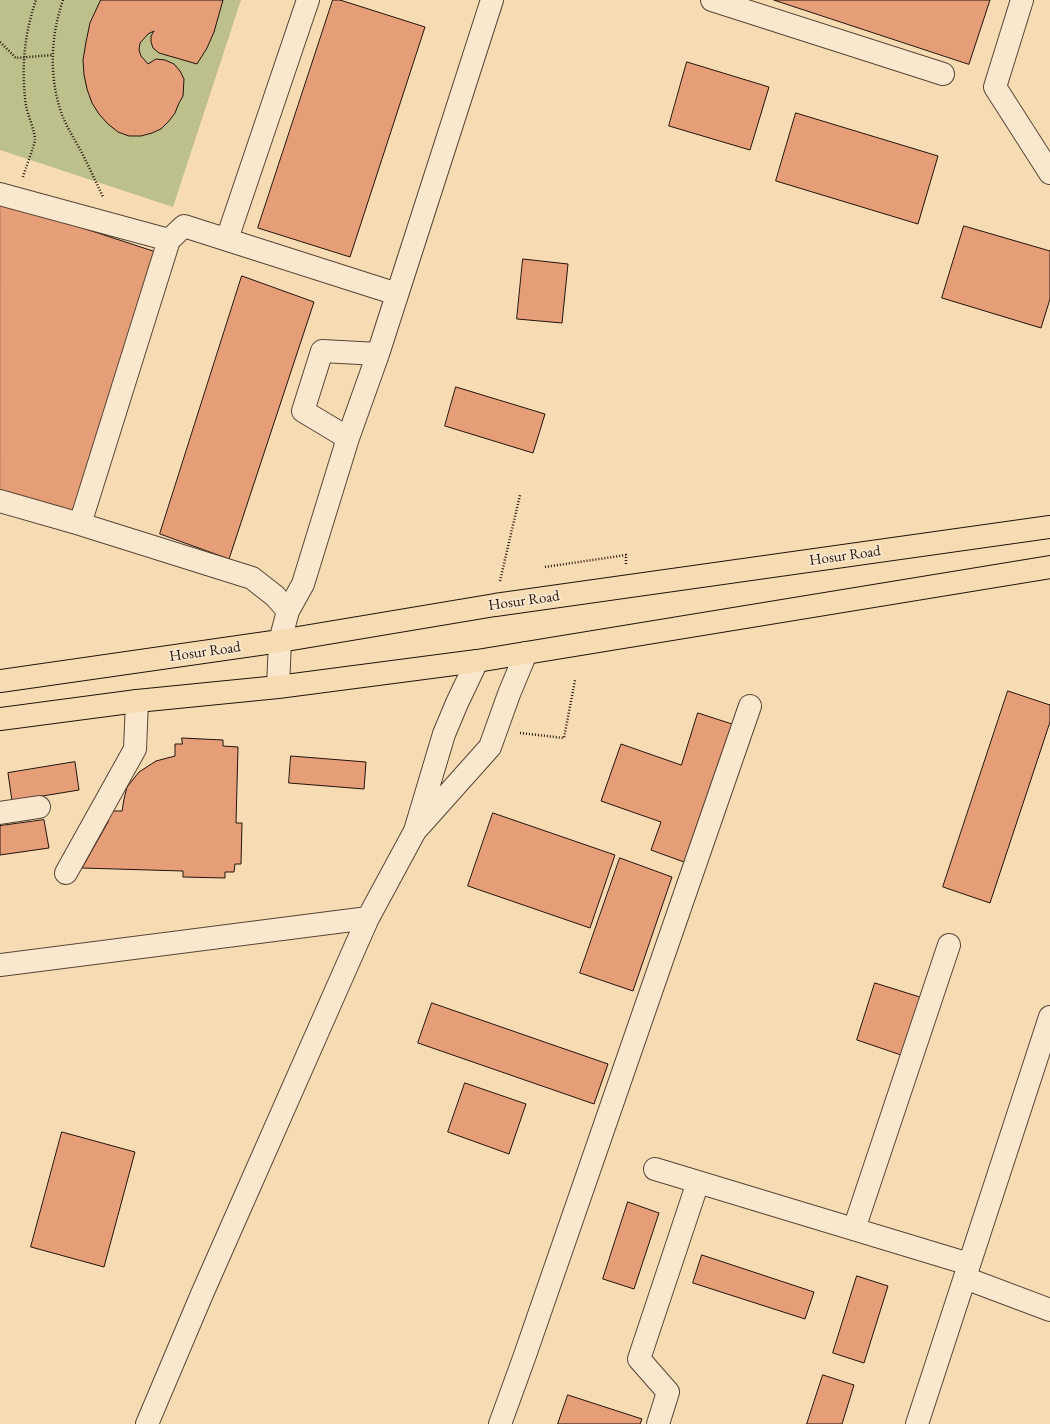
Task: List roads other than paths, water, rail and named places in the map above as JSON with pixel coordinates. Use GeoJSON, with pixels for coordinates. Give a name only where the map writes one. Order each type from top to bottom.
{"type":"FeatureCollection","features":[{"type":"Feature","properties":{"kind":"main road","name":"Hosur Road"},"geometry":{"type":"LineString","coordinates":[[0,681],[280,641],[495,605],[1050,527]]}},
{"type":"Feature","properties":{"kind":"main road"},"geometry":{"type":"LineString","coordinates":[[0,719],[137,701],[278,687],[526,654],[1050,567]]}},
{"type":"Feature","properties":{"kind":"lane"},"geometry":{"type":"LineString","coordinates":[[227,239],[308,0]]}},
{"type":"Feature","properties":{"kind":"lane"},"geometry":{"type":"LineString","coordinates":[[278,687],[280,641],[288,611],[303,584],[348,438],[398,294],[492,0]]}},
{"type":"Feature","properties":{"kind":"lane"},"geometry":{"type":"LineString","coordinates":[[712,0],[943,74]]}},
{"type":"Feature","properties":{"kind":"lane"},"geometry":{"type":"LineString","coordinates":[[1022,0],[995,87],[1050,173]]}},
{"type":"Feature","properties":{"kind":"lane"},"geometry":{"type":"LineString","coordinates":[[8,196],[169,240]]}},
{"type":"Feature","properties":{"kind":"lane"},"geometry":{"type":"LineString","coordinates":[[80,524],[169,240],[184,226],[398,294]]}},
{"type":"Feature","properties":{"kind":"lane"},"geometry":{"type":"LineString","coordinates":[[348,438],[303,411],[322,351],[378,354]]}},
{"type":"Feature","properties":{"kind":"lane"},"geometry":{"type":"LineString","coordinates":[[0,501],[80,524],[252,578],[275,596],[288,611]]}},
{"type":"Feature","properties":{"kind":"lane"},"geometry":{"type":"LineString","coordinates":[[415,831],[490,747],[509,694],[526,654]]}},
{"type":"Feature","properties":{"kind":"lane"},"geometry":{"type":"LineString","coordinates":[[147,1424],[208,1280],[368,918],[415,831],[444,734],[456,703],[477,661]]}},
{"type":"Feature","properties":{"kind":"lane"},"geometry":{"type":"LineString","coordinates":[[66,873],[135,749],[137,701]]}},
{"type":"Feature","properties":{"kind":"lane"},"geometry":{"type":"LineString","coordinates":[[500,1424],[750,706]]}},
{"type":"Feature","properties":{"kind":"lane"},"geometry":{"type":"LineString","coordinates":[[0,813],[39,807]]}},
{"type":"Feature","properties":{"kind":"lane"},"geometry":{"type":"LineString","coordinates":[[0,965],[368,918]]}},
{"type":"Feature","properties":{"kind":"lane"},"geometry":{"type":"LineString","coordinates":[[854,1229],[949,945]]}},
{"type":"Feature","properties":{"kind":"lane"},"geometry":{"type":"LineString","coordinates":[[917,1424],[1050,1017]]}},
{"type":"Feature","properties":{"kind":"lane"},"geometry":{"type":"LineString","coordinates":[[655,1169],[854,1229],[967,1271],[1050,1310]]}},
{"type":"Feature","properties":{"kind":"lane"},"geometry":{"type":"LineString","coordinates":[[658,1424],[668,1392],[639,1359],[698,1182]]}}]}
